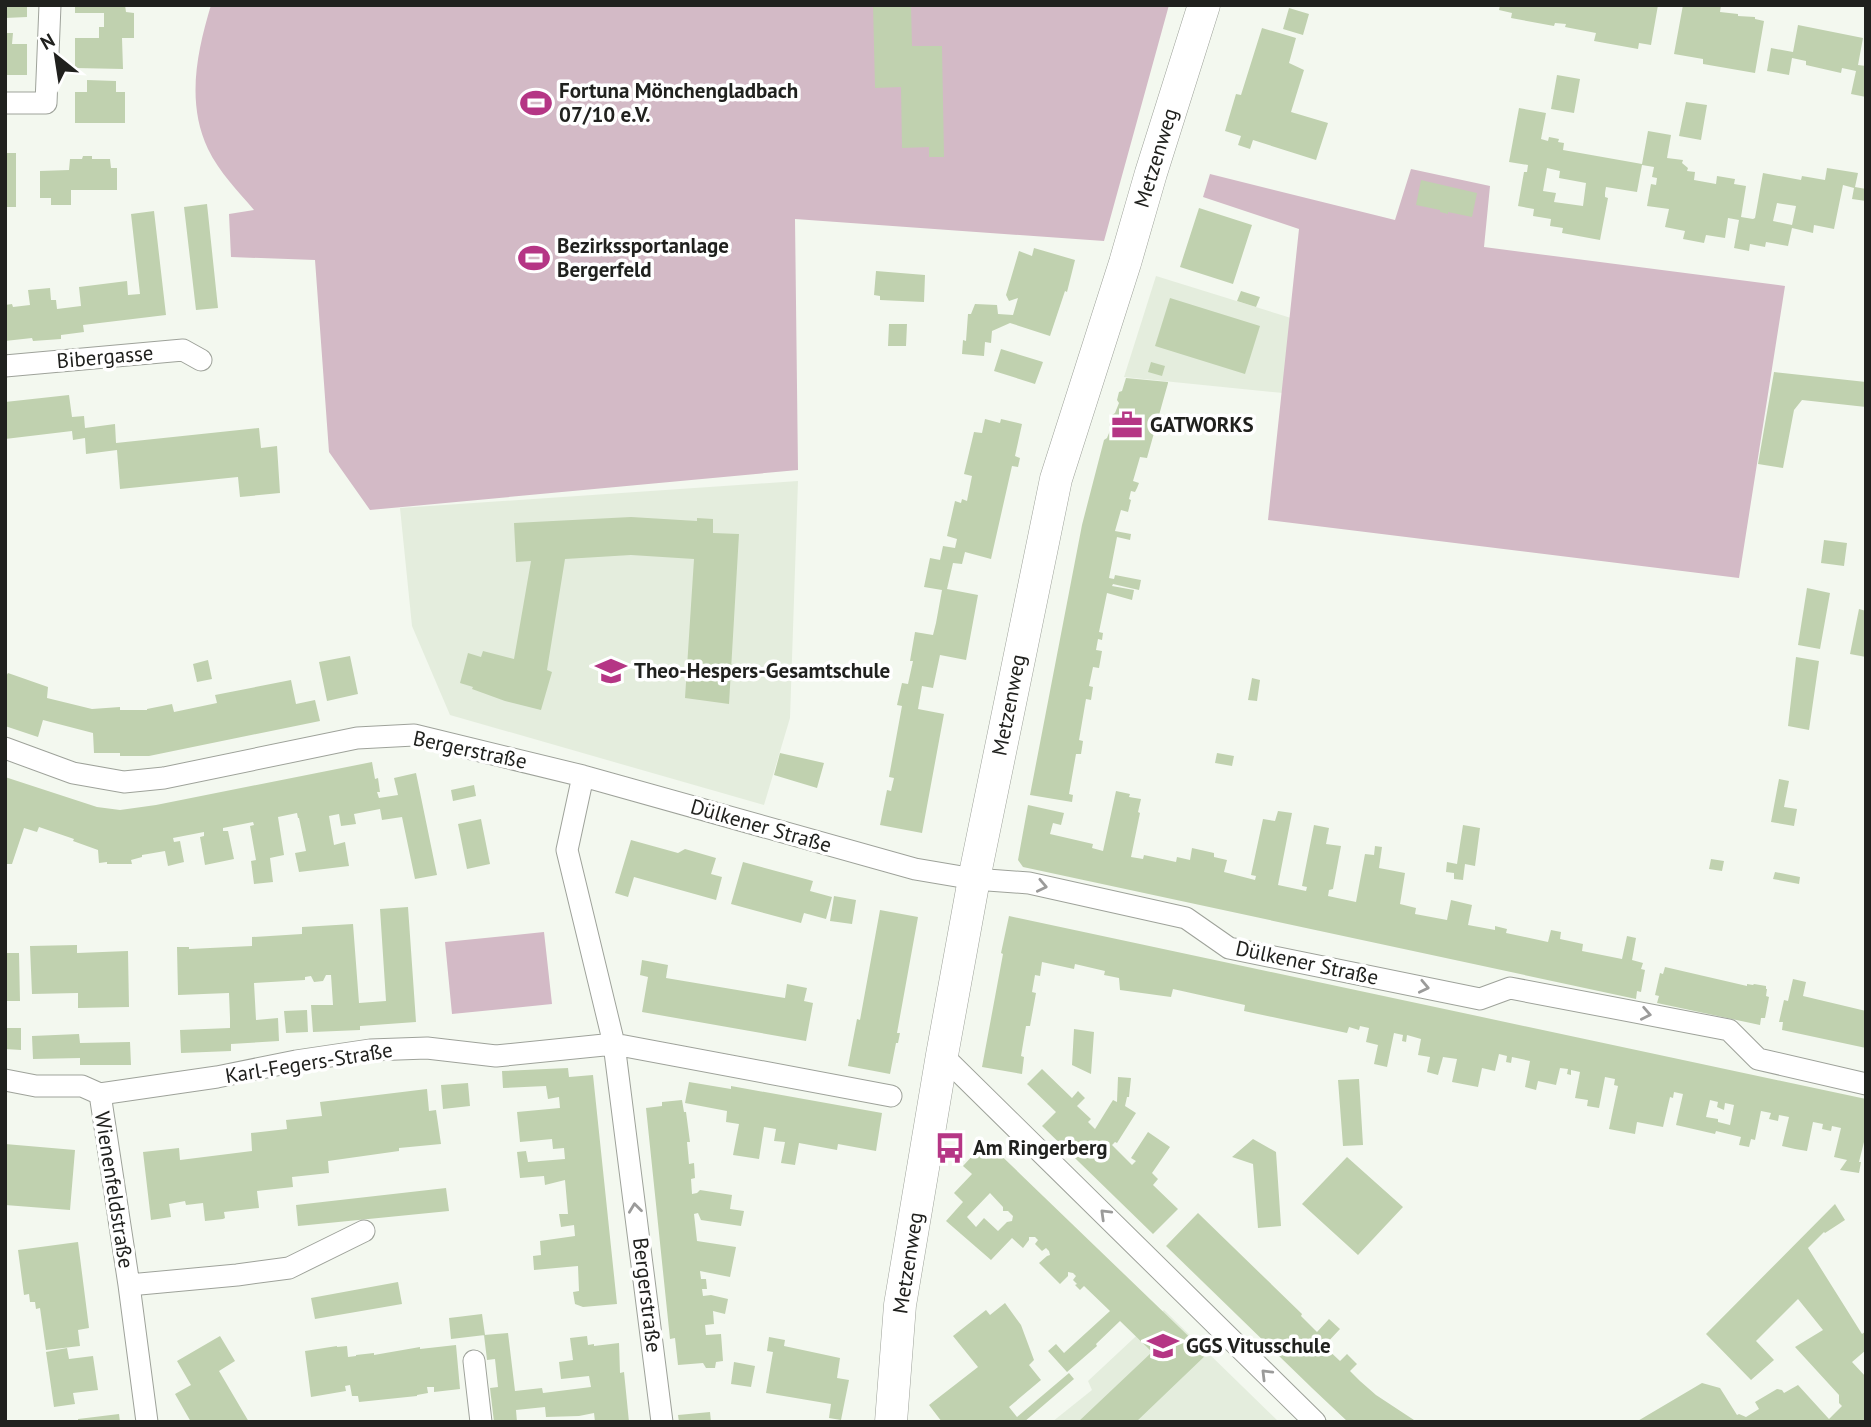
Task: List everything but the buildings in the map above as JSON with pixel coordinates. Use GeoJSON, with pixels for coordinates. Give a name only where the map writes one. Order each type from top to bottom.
{"type":"FeatureCollection","features":[{"type":"Feature","properties":{"kind":"main road","name":"Metzenweg"},"geometry":{"type":"LineString","coordinates":[[891,1422],[900,1305],[942,1055],[974,879],[1056,479],[1204,5]]}},
{"type":"Feature","properties":{"kind":"street"},"geometry":{"type":"LineString","coordinates":[[5,103],[46,103],[50,5]]}},
{"type":"Feature","properties":{"kind":"street","name":"Bibergasse"},"geometry":{"type":"LineString","coordinates":[[5,366],[183,350],[201,360]]}},
{"type":"Feature","properties":{"kind":"street","name":"Bergerstraße"},"geometry":{"type":"LineString","coordinates":[[5,748],[73,773],[124,782],[164,778],[357,737],[414,735],[583,776],[567,850],[614,1044],[662,1422]]}},
{"type":"Feature","properties":{"kind":"street","name":"Dülkener Straße"},"geometry":{"type":"LineString","coordinates":[[583,776],[915,869],[974,879],[1029,883],[1186,918],[1229,948],[1480,999],[1510,988],[1729,1030],[1758,1059],[1866,1084]]}},
{"type":"Feature","properties":{"kind":"street"},"geometry":{"type":"LineString","coordinates":[[614,1044],[891,1096]]}},
{"type":"Feature","properties":{"kind":"street","name":"Karl-Fegers-Straße"},"geometry":{"type":"LineString","coordinates":[[5,1080],[36,1086],[82,1086],[100,1094],[218,1077],[296,1060],[370,1050],[427,1048],[496,1056],[614,1044]]}},
{"type":"Feature","properties":{"kind":"street"},"geometry":{"type":"LineString","coordinates":[[942,1055],[1315,1422]]}},
{"type":"Feature","properties":{"kind":"street","name":"Wienenfeldstraße"},"geometry":{"type":"LineString","coordinates":[[100,1094],[147,1422]]}},
{"type":"Feature","properties":{"kind":"street","name":"Wienenfeldstraße"},"geometry":{"type":"LineString","coordinates":[[129,1285],[289,1268],[364,1231]]}},
{"type":"Feature","properties":{"kind":"street"},"geometry":{"type":"LineString","coordinates":[[474,1362],[481,1422]]}},
{"type":"Feature","properties":{"kind":"shaded area","name":"Bezirkssportanlage Bergerfeld"},"geometry":{"type":"Polygon","coordinates":[[[211,5],[1169,5],[1104,241],[795,219],[798,470],[370,510],[329,452],[315,260],[231,257],[229,214],[254,210],[212,157],[197,113],[198,59],[211,5]]]}},
{"type":"Feature","properties":{"kind":"shaded area"},"geometry":{"type":"Polygon","coordinates":[[[1411,169],[1490,186],[1484,247],[1785,286],[1739,578],[1268,520],[1299,229],[1203,197],[1210,174],[1395,220],[1411,169]]]}},
{"type":"Feature","properties":{"kind":"shaded area"},"geometry":{"type":"Polygon","coordinates":[[[1156,276],[1291,318],[1283,393],[1124,377],[1156,276]]]}},
{"type":"Feature","properties":{"kind":"shaded area","name":"Theo-Hespers-Gesamtschule"},"geometry":{"type":"Polygon","coordinates":[[[798,481],[790,718],[764,805],[450,715],[412,626],[400,508],[798,481]]]}},
{"type":"Feature","properties":{"kind":"shaded area"},"geometry":{"type":"Polygon","coordinates":[[[544,932],[552,1004],[452,1014],[445,942],[544,932]]]}},
{"type":"Feature","properties":{"kind":"shaded area","name":"GGS Vitusschule"},"geometry":{"type":"Polygon","coordinates":[[[1164,1310],[1279,1422],[1052,1422],[1092,1390],[1088,1381],[1164,1310]]]}},
{"type":"Feature","properties":{"kind":"place","name":"Fortuna Mönchengladbach 07/10 e.V."},"geometry":{"type":"Point","coordinates":[536,103]}},
{"type":"Feature","properties":{"kind":"place","name":"Bezirkssportanlage Bergerfeld"},"geometry":{"type":"Point","coordinates":[534,258]}},
{"type":"Feature","properties":{"kind":"place","name":"GATWORKS"},"geometry":{"type":"Point","coordinates":[1127,425]}},
{"type":"Feature","properties":{"kind":"place","name":"Theo-Hespers-Gesamtschule"},"geometry":{"type":"Point","coordinates":[611,671]}},
{"type":"Feature","properties":{"kind":"place","name":"Am Ringerberg"},"geometry":{"type":"Point","coordinates":[950,1148]}},
{"type":"Feature","properties":{"kind":"place","name":"GGS Vitusschule"},"geometry":{"type":"Point","coordinates":[1163,1346]}}]}
